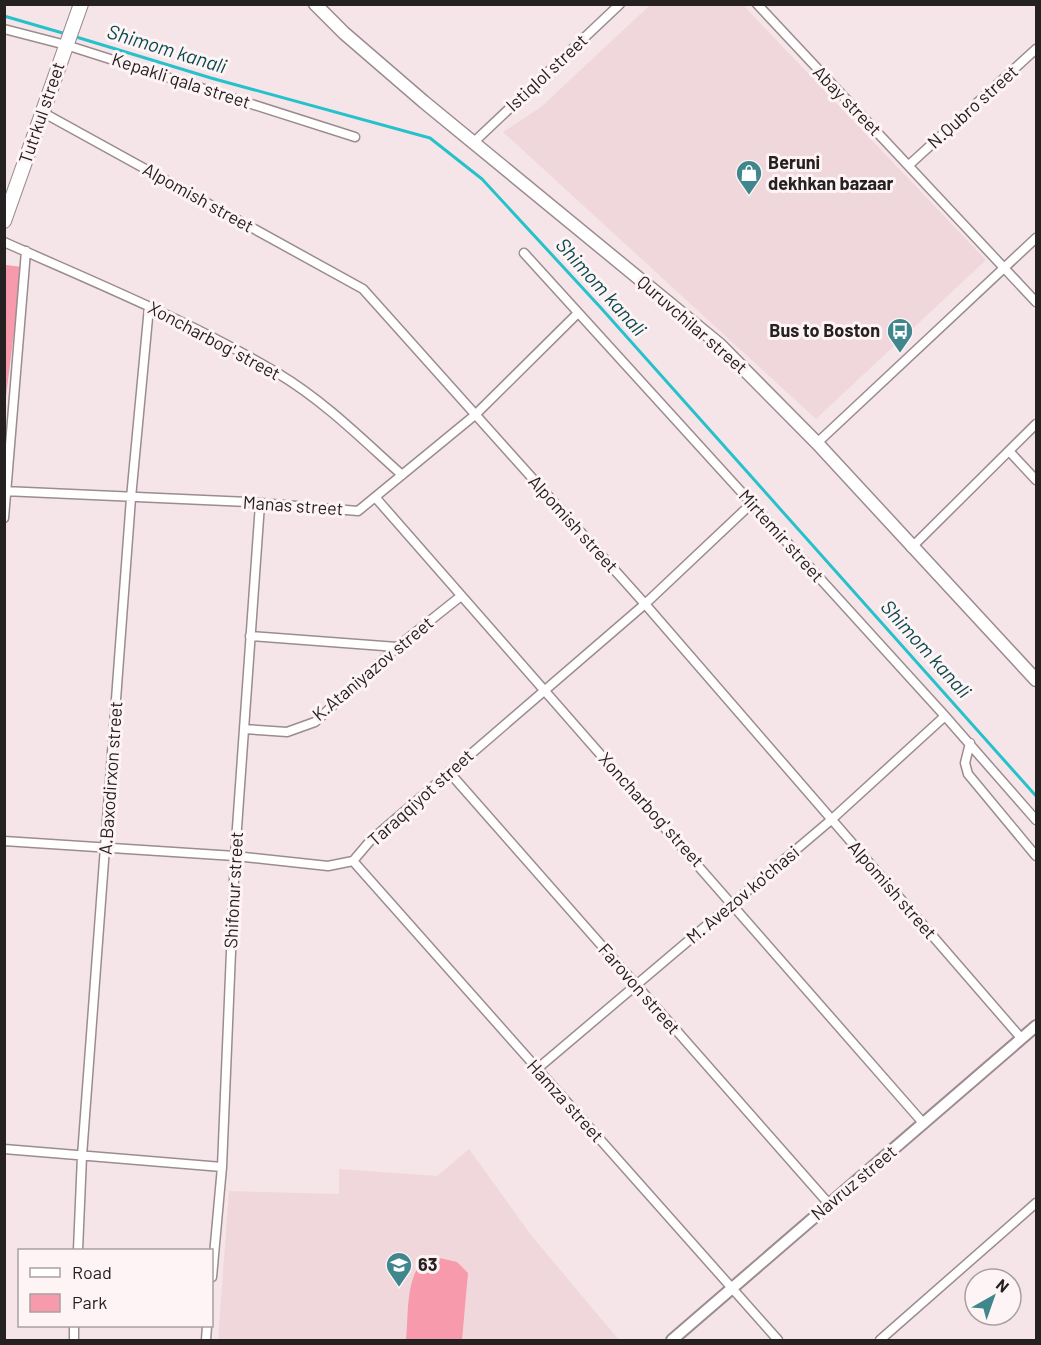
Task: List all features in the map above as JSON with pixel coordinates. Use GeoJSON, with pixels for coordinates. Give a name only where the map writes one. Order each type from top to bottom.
{"type":"FeatureCollection","features":[{"type":"Feature","properties":{"kind":"main road","name":"Tutrkul street"},"geometry":{"type":"LineString","coordinates":[[4,221],[81,4]]}},
{"type":"Feature","properties":{"kind":"main road","name":"Quruvchilar street"},"geometry":{"type":"LineString","coordinates":[[315,4],[353,41],[720,345],[817,443],[911,548],[1036,680]]}},
{"type":"Feature","properties":{"kind":"street","name":"Istiqlol street"},"geometry":{"type":"LineString","coordinates":[[475,141],[620,4]]}},
{"type":"Feature","properties":{"kind":"street","name":"Abay street"},"geometry":{"type":"LineString","coordinates":[[757,4],[1036,302]]}},
{"type":"Feature","properties":{"kind":"street","name":"Kepakli qala street"},"geometry":{"type":"LineString","coordinates":[[4,29],[68,42],[356,137]]}},
{"type":"Feature","properties":{"kind":"street","name":"N.Qubro street"},"geometry":{"type":"LineString","coordinates":[[909,165],[1036,49]]}},
{"type":"Feature","properties":{"kind":"street","name":"Alpomish street"},"geometry":{"type":"LineString","coordinates":[[42,112],[363,289],[645,604],[1021,1038]]}},
{"type":"Feature","properties":{"kind":"street"},"geometry":{"type":"LineString","coordinates":[[817,443],[1036,238]]}},
{"type":"Feature","properties":{"kind":"street","name":"Xoncharbog' street"},"geometry":{"type":"LineString","coordinates":[[4,242],[148,307],[279,374],[338,418],[402,475]]}},
{"type":"Feature","properties":{"kind":"street"},"geometry":{"type":"LineString","coordinates":[[4,518],[26,251]]}},
{"type":"Feature","properties":{"kind":"street","name":"Mirtemir street"},"geometry":{"type":"LineString","coordinates":[[524,253],[970,743],[1036,820]]}},
{"type":"Feature","properties":{"kind":"street","name":"A.Baxodirxon street"},"geometry":{"type":"LineString","coordinates":[[78,1249],[82,1156],[131,498],[148,307]]}},
{"type":"Feature","properties":{"kind":"street","name":"Manas street"},"geometry":{"type":"LineString","coordinates":[[5,491],[358,511],[475,415],[578,313]]}},
{"type":"Feature","properties":{"kind":"street"},"geometry":{"type":"LineString","coordinates":[[911,548],[1036,424]]}},
{"type":"Feature","properties":{"kind":"street"},"geometry":{"type":"LineString","coordinates":[[1009,451],[1036,480]]}},
{"type":"Feature","properties":{"kind":"street","name":"Xoncharbog' street"},"geometry":{"type":"LineString","coordinates":[[375,497],[733,903],[924,1124]]}},
{"type":"Feature","properties":{"kind":"street","name":"Shifonur street"},"geometry":{"type":"LineString","coordinates":[[213,1266],[222,1167],[235,856],[260,504]]}},
{"type":"Feature","properties":{"kind":"street","name":"Taraqqiyot street"},"geometry":{"type":"LineString","coordinates":[[4,841],[235,856],[328,866],[353,861],[370,841],[645,604],[752,504]]}},
{"type":"Feature","properties":{"kind":"street","name":"K.Ataniyazov street"},"geometry":{"type":"LineString","coordinates":[[244,729],[287,732],[315,722],[397,647],[461,596]]}},
{"type":"Feature","properties":{"kind":"street"},"geometry":{"type":"LineString","coordinates":[[250,636],[397,647]]}},
{"type":"Feature","properties":{"kind":"street","name":"M. Avezov ko'chasi"},"geometry":{"type":"LineString","coordinates":[[537,1070],[831,820],[945,716]]}},
{"type":"Feature","properties":{"kind":"street"},"geometry":{"type":"LineString","coordinates":[[970,743],[965,763],[968,774],[1036,856]]}},
{"type":"Feature","properties":{"kind":"street","name":"Farovon street"},"geometry":{"type":"LineString","coordinates":[[449,772],[830,1204]]}},
{"type":"Feature","properties":{"kind":"street","name":"Hamza street"},"geometry":{"type":"LineString","coordinates":[[353,861],[778,1341]]}},
{"type":"Feature","properties":{"kind":"street","name":"Navruz street"},"geometry":{"type":"LineString","coordinates":[[672,1341],[1036,1026]]}},
{"type":"Feature","properties":{"kind":"street"},"geometry":{"type":"LineString","coordinates":[[4,1149],[222,1167]]}},
{"type":"Feature","properties":{"kind":"street"},"geometry":{"type":"LineString","coordinates":[[880,1341],[1036,1203]]}},
{"type":"Feature","properties":{"kind":"shaded area","name":"Beruni dekhkan bazaar"},"geometry":{"type":"Polygon","coordinates":[[[650,5],[743,5],[986,260],[816,419],[503,132],[541,107],[650,5]]]}},
{"type":"Feature","properties":{"kind":"shaded area","name":"63"},"geometry":{"type":"Polygon","coordinates":[[[469,1149],[531,1235],[619,1340],[218,1340],[229,1191],[339,1194],[339,1169],[437,1176],[469,1149]]]}},
{"type":"Feature","properties":{"kind":"green space"},"geometry":{"type":"Polygon","coordinates":[[[6,265],[22,267],[5,405],[4,281],[6,265]]]}},
{"type":"Feature","properties":{"kind":"green space"},"geometry":{"type":"Polygon","coordinates":[[[431,1256],[457,1262],[468,1273],[462,1340],[406,1340],[412,1282],[422,1262],[431,1256]]]}},
{"type":"Feature","properties":{"kind":"waterway","name":"Shimom kanali"},"geometry":{"type":"LineString","coordinates":[[4,16],[66,34]]}},
{"type":"Feature","properties":{"kind":"waterway","name":"Shimom kanali"},"geometry":{"type":"LineString","coordinates":[[73,36],[211,78],[430,138],[482,179],[601,308],[1036,796]]}},
{"type":"Feature","properties":{"kind":"place","name":"Beruni dekhkan bazaar"},"geometry":{"type":"Point","coordinates":[749,196]}},
{"type":"Feature","properties":{"kind":"place","name":"Bus to Boston"},"geometry":{"type":"Point","coordinates":[900,354]}},
{"type":"Feature","properties":{"kind":"place","name":"63"},"geometry":{"type":"Point","coordinates":[399,1288]}}]}
